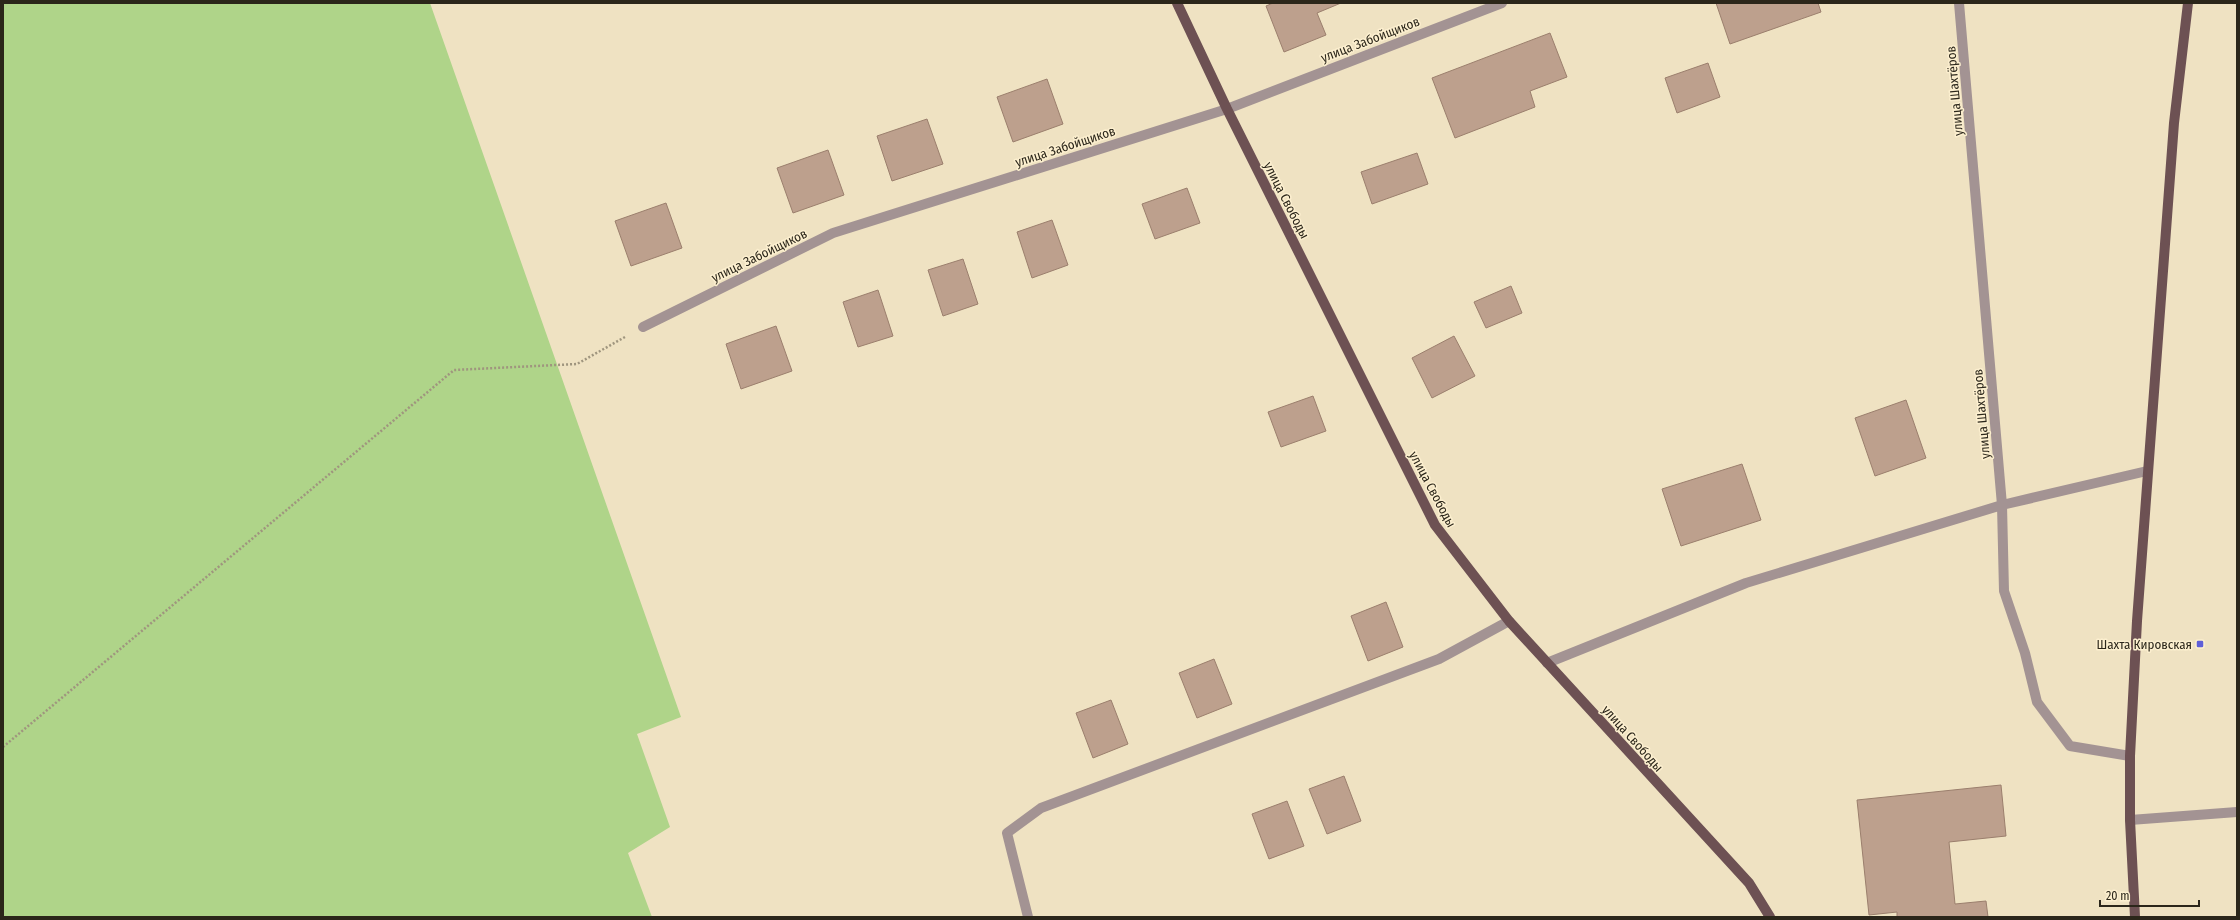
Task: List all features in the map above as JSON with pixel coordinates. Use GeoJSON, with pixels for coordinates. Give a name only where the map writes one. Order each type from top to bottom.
{"type":"FeatureCollection","features":[{"type":"Feature","properties":{"kind":"main road","name":"улица Свободы"},"geometry":{"type":"LineString","coordinates":[[1177,3],[1227,109],[1435,525],[1509,621],[1749,883],[1770,917]]}},
{"type":"Feature","properties":{"kind":"main road"},"geometry":{"type":"LineString","coordinates":[[2135,917],[2130,820],[2130,756],[2137,621],[2174,123],[2188,3]]}},
{"type":"Feature","properties":{"kind":"street","name":"улица Забойщиков"},"geometry":{"type":"LineString","coordinates":[[643,327],[833,233],[1227,109],[1502,3]]}},
{"type":"Feature","properties":{"kind":"street","name":"улица Шахтёров"},"geometry":{"type":"LineString","coordinates":[[1960,3],[2002,505],[2004,591],[2025,653],[2037,702],[2070,746],[2130,756]]}},
{"type":"Feature","properties":{"kind":"street"},"geometry":{"type":"LineString","coordinates":[[1547,664],[1746,583],[2002,505],[2148,471]]}},
{"type":"Feature","properties":{"kind":"street"},"geometry":{"type":"LineString","coordinates":[[1028,917],[1007,833],[1041,808],[1439,659],[1509,621]]}},
{"type":"Feature","properties":{"kind":"street"},"geometry":{"type":"LineString","coordinates":[[2130,820],[2237,812]]}},
{"type":"Feature","properties":{"kind":"path"},"geometry":{"type":"LineString","coordinates":[[3,746],[454,370],[577,364],[643,327]]}},
{"type":"Feature","properties":{"kind":"green space"},"geometry":{"type":"Polygon","coordinates":[[[3,3],[430,3],[681,717],[637,734],[670,827],[628,853],[652,917],[3,917],[3,3]]]}},
{"type":"Feature","properties":{"kind":"building"},"geometry":{"type":"Polygon","coordinates":[[[1273,3],[1341,3],[1317,13],[1326,35],[1284,52],[1266,6],[1273,3]]]}},
{"type":"Feature","properties":{"kind":"building"},"geometry":{"type":"Polygon","coordinates":[[[1716,3],[1818,3],[1821,12],[1730,44],[1716,3]]]}},
{"type":"Feature","properties":{"kind":"building"},"geometry":{"type":"Polygon","coordinates":[[[1550,33],[1567,77],[1530,91],[1535,107],[1455,138],[1432,78],[1550,33]]]}},
{"type":"Feature","properties":{"kind":"building"},"geometry":{"type":"Polygon","coordinates":[[[1708,63],[1720,97],[1677,113],[1665,78],[1708,63]]]}},
{"type":"Feature","properties":{"kind":"building"},"geometry":{"type":"Polygon","coordinates":[[[1047,79],[1063,124],[1013,142],[997,97],[1047,79]]]}},
{"type":"Feature","properties":{"kind":"building"},"geometry":{"type":"Polygon","coordinates":[[[927,119],[943,164],[892,181],[877,136],[927,119]]]}},
{"type":"Feature","properties":{"kind":"building"},"geometry":{"type":"Polygon","coordinates":[[[828,150],[844,195],[793,213],[777,168],[828,150]]]}},
{"type":"Feature","properties":{"kind":"building"},"geometry":{"type":"Polygon","coordinates":[[[1417,153],[1428,184],[1372,204],[1361,172],[1417,153]]]}},
{"type":"Feature","properties":{"kind":"building"},"geometry":{"type":"Polygon","coordinates":[[[1187,188],[1200,223],[1155,239],[1142,204],[1187,188]]]}},
{"type":"Feature","properties":{"kind":"building"},"geometry":{"type":"Polygon","coordinates":[[[666,203],[682,248],[631,266],[615,221],[666,203]]]}},
{"type":"Feature","properties":{"kind":"building"},"geometry":{"type":"Polygon","coordinates":[[[1052,220],[1068,265],[1032,278],[1017,232],[1052,220]]]}},
{"type":"Feature","properties":{"kind":"building"},"geometry":{"type":"Polygon","coordinates":[[[963,259],[978,304],[943,316],[928,270],[963,259]]]}},
{"type":"Feature","properties":{"kind":"building"},"geometry":{"type":"Polygon","coordinates":[[[1511,286],[1522,313],[1486,328],[1474,302],[1511,286]]]}},
{"type":"Feature","properties":{"kind":"building"},"geometry":{"type":"Polygon","coordinates":[[[878,290],[893,336],[858,347],[843,302],[878,290]]]}},
{"type":"Feature","properties":{"kind":"building"},"geometry":{"type":"Polygon","coordinates":[[[776,326],[792,371],[741,389],[726,344],[776,326]]]}},
{"type":"Feature","properties":{"kind":"building"},"geometry":{"type":"Polygon","coordinates":[[[1454,336],[1475,376],[1432,398],[1412,358],[1454,336]]]}},
{"type":"Feature","properties":{"kind":"building"},"geometry":{"type":"Polygon","coordinates":[[[1313,396],[1326,431],[1281,447],[1268,412],[1313,396]]]}},
{"type":"Feature","properties":{"kind":"building"},"geometry":{"type":"Polygon","coordinates":[[[1906,400],[1926,458],[1875,476],[1855,418],[1906,400]]]}},
{"type":"Feature","properties":{"kind":"building"},"geometry":{"type":"Polygon","coordinates":[[[1742,464],[1761,520],[1681,546],[1662,489],[1742,464]]]}},
{"type":"Feature","properties":{"kind":"building"},"geometry":{"type":"Polygon","coordinates":[[[1386,602],[1403,647],[1368,661],[1351,616],[1386,602]]]}},
{"type":"Feature","properties":{"kind":"building"},"geometry":{"type":"Polygon","coordinates":[[[1214,659],[1232,704],[1197,718],[1179,673],[1214,659]]]}},
{"type":"Feature","properties":{"kind":"building"},"geometry":{"type":"Polygon","coordinates":[[[1111,700],[1128,744],[1093,758],[1076,713],[1111,700]]]}},
{"type":"Feature","properties":{"kind":"building"},"geometry":{"type":"Polygon","coordinates":[[[1344,776],[1361,821],[1327,834],[1309,789],[1344,776]]]}},
{"type":"Feature","properties":{"kind":"building"},"geometry":{"type":"Polygon","coordinates":[[[2001,785],[2006,836],[1949,842],[1955,904],[1986,901],[1988,917],[1897,917],[1897,912],[1869,915],[1857,800],[2001,785]]]}},
{"type":"Feature","properties":{"kind":"building"},"geometry":{"type":"Polygon","coordinates":[[[1287,801],[1304,846],[1269,859],[1252,814],[1287,801]]]}},
{"type":"Feature","properties":{"kind":"place","name":"Шахта Кировская"},"geometry":{"type":"Point","coordinates":[2200,644]}}]}
